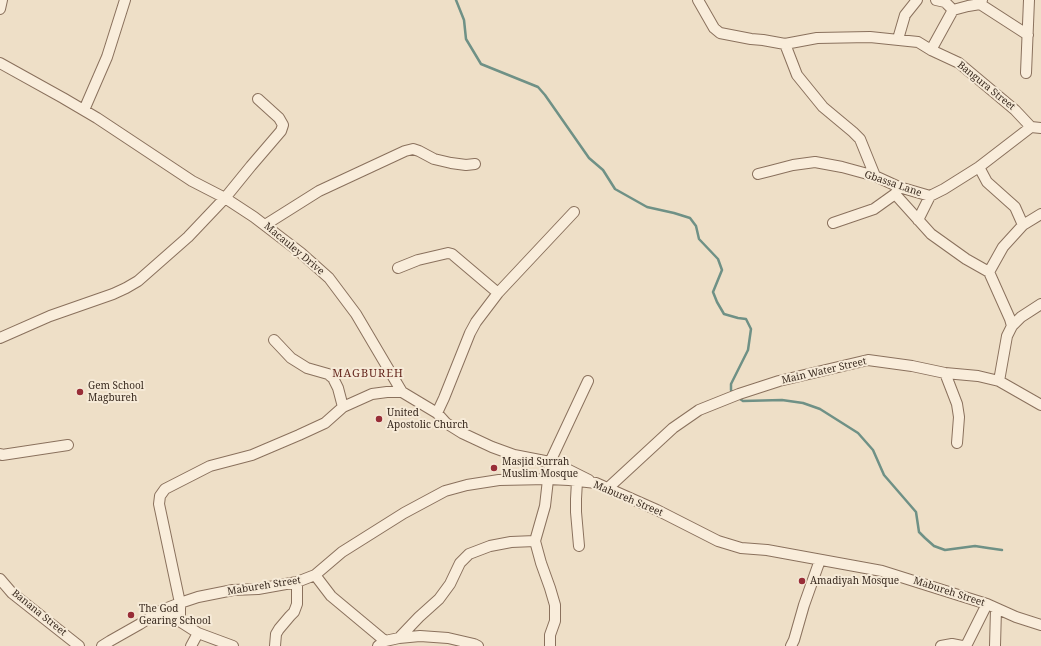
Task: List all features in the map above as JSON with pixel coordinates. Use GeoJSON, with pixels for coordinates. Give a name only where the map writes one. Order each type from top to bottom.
{"type":"FeatureCollection","features":[{"type":"Feature","properties":{"kind":"street"},"geometry":{"type":"LineString","coordinates":[[0,9],[2,0]]}},
{"type":"Feature","properties":{"kind":"street"},"geometry":{"type":"LineString","coordinates":[[84,110],[107,57],[125,0]]}},
{"type":"Feature","properties":{"kind":"street"},"geometry":{"type":"LineString","coordinates":[[698,0],[714,28],[720,33],[785,44],[797,75],[823,107],[860,139],[875,176]]}},
{"type":"Feature","properties":{"kind":"street"},"geometry":{"type":"LineString","coordinates":[[898,39],[905,14],[917,0]]}},
{"type":"Feature","properties":{"kind":"street"},"geometry":{"type":"LineString","coordinates":[[1026,73],[1029,0]]}},
{"type":"Feature","properties":{"kind":"street"},"geometry":{"type":"LineString","coordinates":[[942,1],[953,10]]}},
{"type":"Feature","properties":{"kind":"street"},"geometry":{"type":"LineString","coordinates":[[931,50],[953,10],[981,2],[1028,35]]}},
{"type":"Feature","properties":{"kind":"street","name":"Bangura Street"},"geometry":{"type":"LineString","coordinates":[[785,44],[817,38],[870,37],[918,42],[959,63],[1036,128]]}},
{"type":"Feature","properties":{"kind":"street","name":"Macauley Drive"},"geometry":{"type":"LineString","coordinates":[[0,63],[84,110],[192,181],[225,198],[254,216],[301,253],[329,278],[356,314],[402,392],[437,413],[446,423],[462,433],[492,447],[514,455],[550,462],[596,484]]}},
{"type":"Feature","properties":{"kind":"street"},"geometry":{"type":"LineString","coordinates":[[0,338],[50,316],[113,294],[138,281],[188,238],[225,198],[281,131],[283,125],[279,118],[258,98]]}},
{"type":"Feature","properties":{"kind":"street","name":"Gbassa Lane"},"geometry":{"type":"LineString","coordinates":[[758,174],[793,165],[815,162],[842,167],[875,176],[897,191],[930,196],[979,167],[1036,128]]}},
{"type":"Feature","properties":{"kind":"street"},"geometry":{"type":"LineString","coordinates":[[265,225],[319,191],[405,151],[413,149],[444,162],[466,165],[475,164]]}},
{"type":"Feature","properties":{"kind":"street"},"geometry":{"type":"LineString","coordinates":[[979,167],[987,182],[1015,207],[1023,225]]}},
{"type":"Feature","properties":{"kind":"street"},"geometry":{"type":"LineString","coordinates":[[833,223],[874,209],[897,191],[918,220],[931,234],[966,259],[989,272],[1012,326]]}},
{"type":"Feature","properties":{"kind":"street"},"geometry":{"type":"LineString","coordinates":[[918,220],[930,196]]}},
{"type":"Feature","properties":{"kind":"street"},"geometry":{"type":"LineString","coordinates":[[437,413],[476,322],[498,293],[574,212]]}},
{"type":"Feature","properties":{"kind":"street"},"geometry":{"type":"LineString","coordinates":[[989,272],[1003,247],[1023,225],[1041,214]]}},
{"type":"Feature","properties":{"kind":"street"},"geometry":{"type":"LineString","coordinates":[[398,268],[418,260],[448,253],[452,254],[498,293]]}},
{"type":"Feature","properties":{"kind":"street"},"geometry":{"type":"LineString","coordinates":[[1000,381],[1007,336],[1012,326],[1041,304]]}},
{"type":"Feature","properties":{"kind":"street"},"geometry":{"type":"LineString","coordinates":[[274,340],[291,358],[307,368],[328,374],[333,378],[338,388],[343,407]]}},
{"type":"Feature","properties":{"kind":"street","name":"Main Water Street"},"geometry":{"type":"LineString","coordinates":[[608,488],[673,428],[699,410],[738,394],[779,381],[868,360],[912,366],[945,373],[978,376],[1000,381],[1041,405]]}},
{"type":"Feature","properties":{"kind":"street"},"geometry":{"type":"LineString","coordinates":[[945,373],[957,404],[959,417],[957,443]]}},
{"type":"Feature","properties":{"kind":"street"},"geometry":{"type":"LineString","coordinates":[[550,646],[550,635],[555,621],[555,605],[541,564],[536,540],[545,506],[550,462],[588,381]]}},
{"type":"Feature","properties":{"kind":"street"},"geometry":{"type":"LineString","coordinates":[[180,622],[180,603],[159,504],[160,496],[165,489],[210,466],[252,455],[299,435],[324,423],[343,407],[372,394],[402,392]]}},
{"type":"Feature","properties":{"kind":"street"},"geometry":{"type":"LineString","coordinates":[[0,454],[2,455],[68,445]]}},
{"type":"Feature","properties":{"kind":"street","name":"Mabureh Street"},"geometry":{"type":"LineString","coordinates":[[102,646],[162,610],[198,597],[233,590],[258,589],[297,582],[315,575],[342,552],[404,513],[445,491],[467,485],[499,480],[548,479],[596,484],[657,510],[718,540],[741,548],[767,550],[882,571],[992,606],[1016,617],[1041,625]]}},
{"type":"Feature","properties":{"kind":"street"},"geometry":{"type":"LineString","coordinates":[[577,481],[576,512],[579,546]]}},
{"type":"Feature","properties":{"kind":"street"},"geometry":{"type":"LineString","coordinates":[[399,638],[439,599],[450,584],[460,563],[469,554],[490,546],[511,542],[536,540]]}},
{"type":"Feature","properties":{"kind":"street"},"geometry":{"type":"LineString","coordinates":[[791,646],[820,560]]}},
{"type":"Feature","properties":{"kind":"street"},"geometry":{"type":"LineString","coordinates":[[315,575],[331,596],[382,644],[399,638],[420,636],[448,638],[478,646]]}},
{"type":"Feature","properties":{"kind":"street","name":"Banana Street"},"geometry":{"type":"LineString","coordinates":[[0,580],[12,593],[79,646]]}},
{"type":"Feature","properties":{"kind":"street"},"geometry":{"type":"LineString","coordinates":[[276,646],[276,634],[294,612],[297,604],[297,582]]}},
{"type":"Feature","properties":{"kind":"street"},"geometry":{"type":"LineString","coordinates":[[941,646],[952,644],[963,646],[967,644],[992,606]]}},
{"type":"Feature","properties":{"kind":"street"},"geometry":{"type":"LineString","coordinates":[[992,606],[995,646]]}},
{"type":"Feature","properties":{"kind":"street"},"geometry":{"type":"LineString","coordinates":[[162,610],[198,633],[232,646]]}},
{"type":"Feature","properties":{"kind":"street"},"geometry":{"type":"LineString","coordinates":[[191,646],[198,633]]}},
{"type":"Feature","properties":{"kind":"waterway"},"geometry":{"type":"LineString","coordinates":[[456,0],[464,20],[466,39],[481,64],[538,87],[589,158],[603,170],[615,189],[647,207],[690,218],[696,226],[699,239],[718,259],[722,270],[713,292],[717,302],[724,314],[746,319],[751,329],[748,350],[731,384],[733,394]]}},
{"type":"Feature","properties":{"kind":"waterway"},"geometry":{"type":"LineString","coordinates":[[737,397],[743,401],[782,400],[803,403],[820,409],[858,433],[873,450],[884,475],[916,512],[919,532],[934,546],[945,550],[975,546],[1002,550]]}},
{"type":"Feature","properties":{"kind":"place","name":"Gem School Magbureh"},"geometry":{"type":"Point","coordinates":[80,392]}},
{"type":"Feature","properties":{"kind":"place","name":"United Apostolic Church"},"geometry":{"type":"Point","coordinates":[379,419]}},
{"type":"Feature","properties":{"kind":"place","name":"Masjid Surrah Muslim Mosque"},"geometry":{"type":"Point","coordinates":[494,468]}},
{"type":"Feature","properties":{"kind":"place","name":"Amadiyah Mosque"},"geometry":{"type":"Point","coordinates":[802,581]}},
{"type":"Feature","properties":{"kind":"place","name":"The God Gearing School"},"geometry":{"type":"Point","coordinates":[131,615]}},
{"type":"Feature","properties":{"kind":"district","name":"MAGBUREH"},"geometry":{"type":"Point","coordinates":[368,374]}}]}
